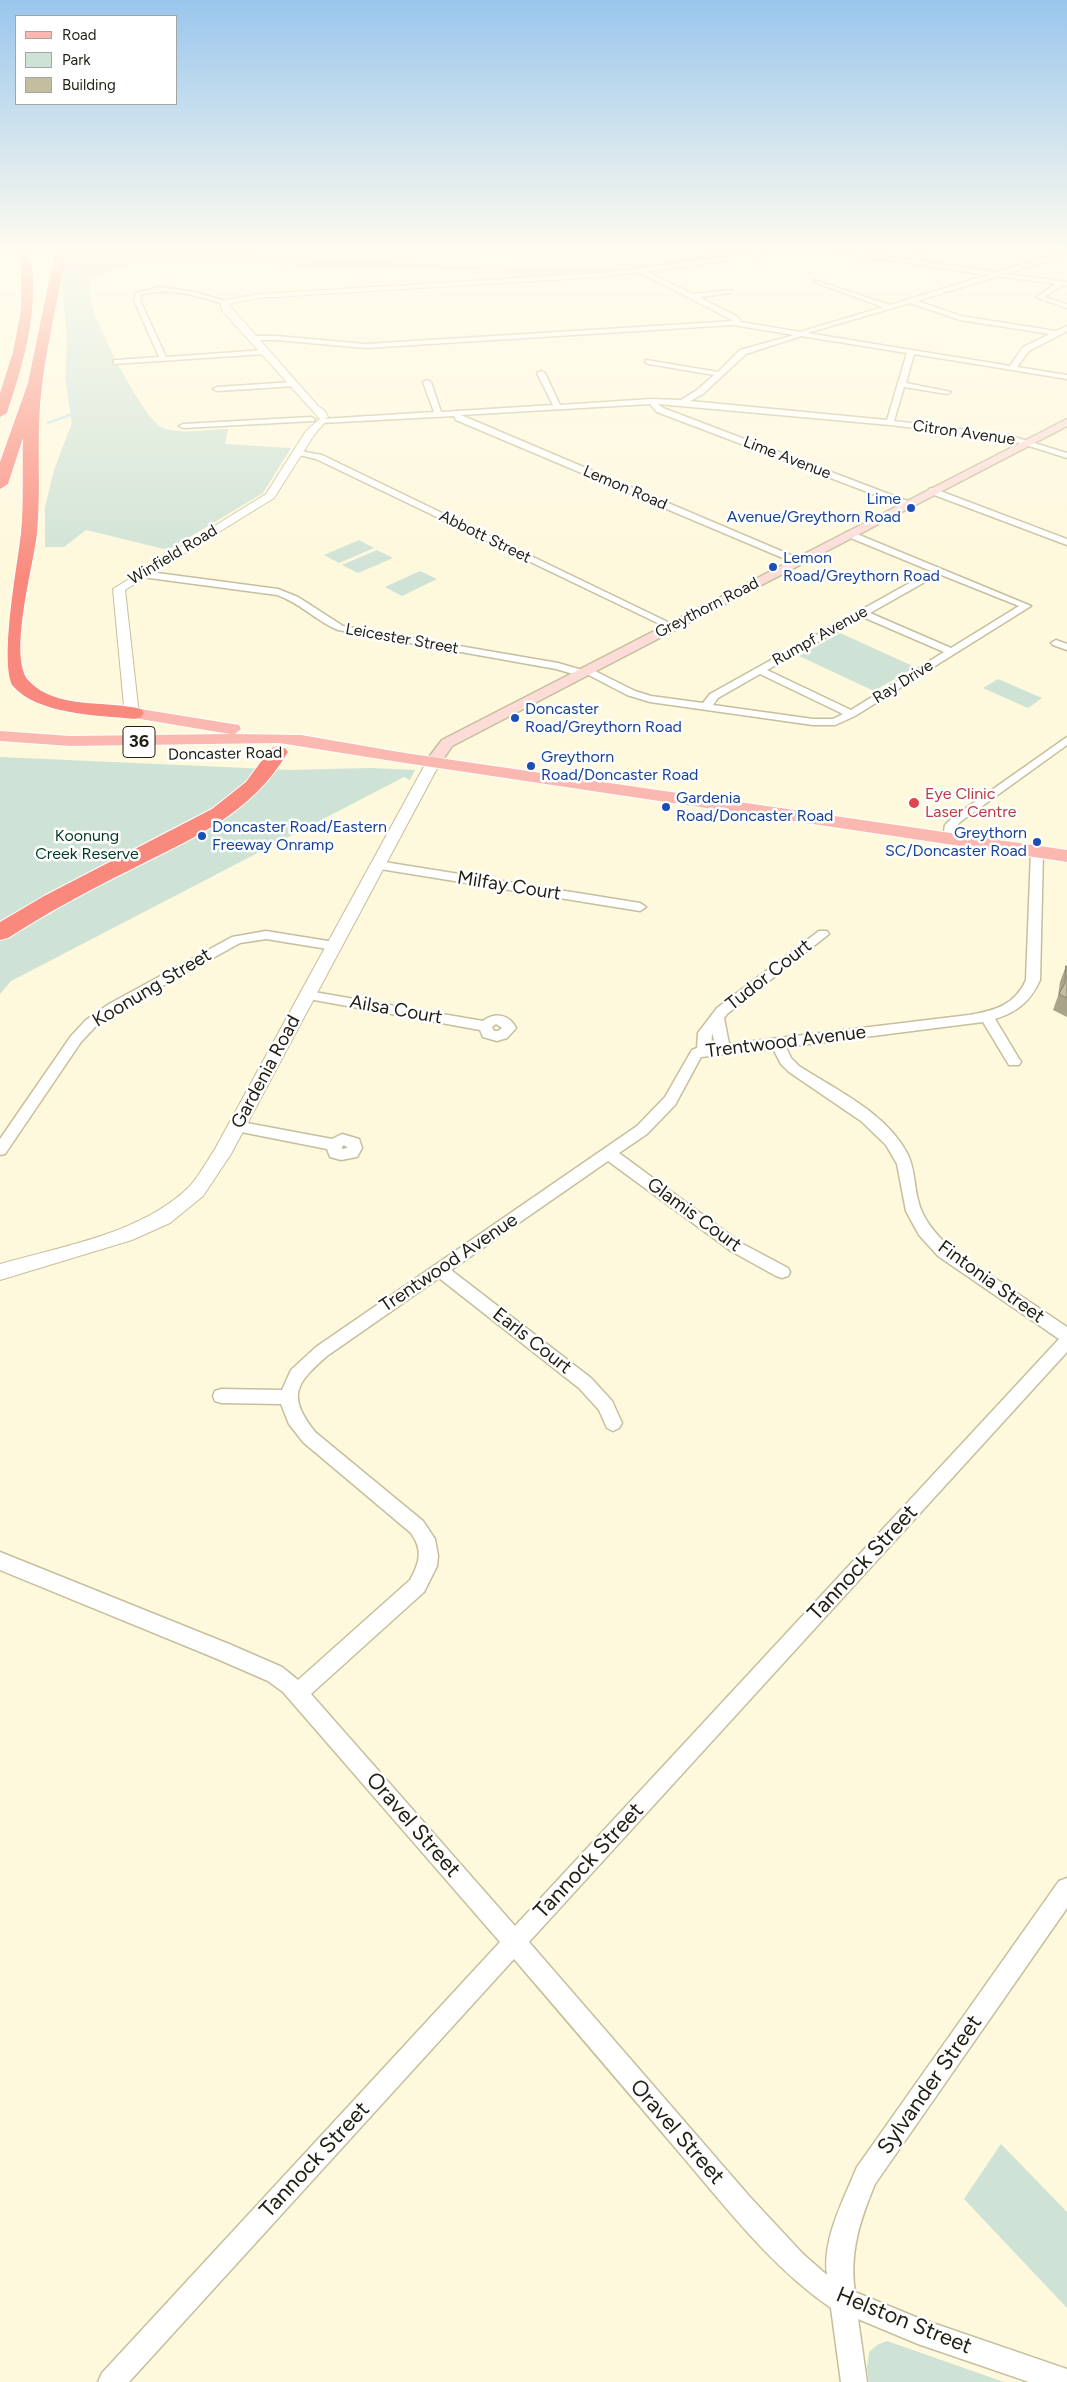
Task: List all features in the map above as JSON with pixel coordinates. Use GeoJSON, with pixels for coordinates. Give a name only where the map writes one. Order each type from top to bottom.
{"type":"FeatureCollection","features":[{"type":"Feature","properties":{"kind":"highway"},"geometry":{"type":"LineString","coordinates":[[0,413],[4,391],[16,359]]}},
{"type":"Feature","properties":{"kind":"highway"},"geometry":{"type":"LineString","coordinates":[[0,484],[35,383],[40,359]]}},
{"type":"Feature","properties":{"kind":"highway","name":"36"},"geometry":{"type":"LineString","coordinates":[[35,383],[31,431],[32,496],[28,541],[12,617],[9,664],[21,684],[34,694],[70,705],[134,713]]}},
{"type":"Feature","properties":{"kind":"highway"},"geometry":{"type":"LineString","coordinates":[[0,933],[71,891],[219,815],[253,786],[278,745]]}},
{"type":"Feature","properties":{"kind":"main road","name":"Greythorn Road"},"geometry":{"type":"LineString","coordinates":[[434,761],[446,743],[1067,422]]}},
{"type":"Feature","properties":{"kind":"main road","name":"Doncaster Road"},"geometry":{"type":"LineString","coordinates":[[134,713],[278,745]]}},
{"type":"Feature","properties":{"kind":"main road","name":"Doncaster Road"},"geometry":{"type":"LineString","coordinates":[[0,736],[70,741],[278,745],[390,756],[1067,856]]}},
{"type":"Feature","properties":{"kind":"main road","name":"Doncaster Road"},"geometry":{"type":"LineString","coordinates":[[0,749],[60,754],[114,755],[278,745]]}},
{"type":"Feature","properties":{"kind":"street"},"geometry":{"type":"LineString","coordinates":[[118,362],[161,359]]}},
{"type":"Feature","properties":{"kind":"street"},"geometry":{"type":"LineString","coordinates":[[271,359],[293,384],[317,418]]}},
{"type":"Feature","properties":{"kind":"street"},"geometry":{"type":"LineString","coordinates":[[682,403],[700,392],[735,359]]}},
{"type":"Feature","properties":{"kind":"street"},"geometry":{"type":"LineString","coordinates":[[890,422],[908,359]]}},
{"type":"Feature","properties":{"kind":"street"},"geometry":{"type":"LineString","coordinates":[[956,359],[1067,377]]}},
{"type":"Feature","properties":{"kind":"street"},"geometry":{"type":"LineString","coordinates":[[1012,368],[1018,359]]}},
{"type":"Feature","properties":{"kind":"street"},"geometry":{"type":"LineString","coordinates":[[650,362],[719,374]]}},
{"type":"Feature","properties":{"kind":"street"},"geometry":{"type":"LineString","coordinates":[[541,373],[557,406]]}},
{"type":"Feature","properties":{"kind":"street"},"geometry":{"type":"LineString","coordinates":[[427,382],[438,413]]}},
{"type":"Feature","properties":{"kind":"street"},"geometry":{"type":"LineString","coordinates":[[217,390],[293,384]]}},
{"type":"Feature","properties":{"kind":"street"},"geometry":{"type":"LineString","coordinates":[[901,384],[947,392]]}},
{"type":"Feature","properties":{"kind":"street"},"geometry":{"type":"LineString","coordinates":[[692,404],[700,392]]}},
{"type":"Feature","properties":{"kind":"street","name":"Lime Avenue"},"geometry":{"type":"LineString","coordinates":[[651,401],[655,407],[666,412],[907,504]]}},
{"type":"Feature","properties":{"kind":"street"},"geometry":{"type":"LineString","coordinates":[[660,401],[661,408],[666,412]]}},
{"type":"Feature","properties":{"kind":"street","name":"Citron Avenue"},"geometry":{"type":"LineString","coordinates":[[183,426],[660,401],[890,422],[1008,437],[1067,456]]}},
{"type":"Feature","properties":{"kind":"street","name":"Lemon Road"},"geometry":{"type":"LineString","coordinates":[[455,412],[459,418],[797,561]]}},
{"type":"Feature","properties":{"kind":"street","name":"Winfield Road"},"geometry":{"type":"LineString","coordinates":[[134,713],[118,593],[123,585],[270,496],[310,433],[317,418]]}},
{"type":"Feature","properties":{"kind":"street","name":"Abbott Street"},"geometry":{"type":"LineString","coordinates":[[298,452],[319,457],[671,626]]}},
{"type":"Feature","properties":{"kind":"street"},"geometry":{"type":"LineString","coordinates":[[932,492],[1067,542]]}},
{"type":"Feature","properties":{"kind":"street","name":"Ray Drive"},"geometry":{"type":"LineString","coordinates":[[583,671],[643,698],[822,722],[840,721],[1026,606],[849,534]]}},
{"type":"Feature","properties":{"kind":"street","name":"Rumpf Avenue"},"geometry":{"type":"LineString","coordinates":[[707,708],[711,699],[759,670],[939,570]]}},
{"type":"Feature","properties":{"kind":"street","name":"Leicester Street"},"geometry":{"type":"LineString","coordinates":[[142,574],[278,592],[291,597],[331,624],[341,628],[583,671]]}},
{"type":"Feature","properties":{"kind":"street"},"geometry":{"type":"LineString","coordinates":[[863,613],[952,652]]}},
{"type":"Feature","properties":{"kind":"street"},"geometry":{"type":"LineString","coordinates":[[1056,643],[1067,647]]}},
{"type":"Feature","properties":{"kind":"street"},"geometry":{"type":"LineString","coordinates":[[759,670],[851,714]]}},
{"type":"Feature","properties":{"kind":"street"},"geometry":{"type":"LineString","coordinates":[[948,838],[951,825],[956,820],[1067,740]]}},
{"type":"Feature","properties":{"kind":"street","name":"Gardenia Road"},"geometry":{"type":"LineString","coordinates":[[0,1272],[125,1234],[168,1215],[189,1199],[205,1180],[236,1126],[434,761]]}},
{"type":"Feature","properties":{"kind":"street","name":"Trentwood Avenue"},"geometry":{"type":"LineString","coordinates":[[288,1397],[294,1379],[311,1359],[642,1130],[661,1112],[681,1084],[694,1056],[704,1051],[986,1017],[1007,1011],[1018,1005],[1027,994],[1033,980],[1037,852]]}},
{"type":"Feature","properties":{"kind":"street","name":"Milfay Court"},"geometry":{"type":"LineString","coordinates":[[378,865],[640,907]]}},
{"type":"Feature","properties":{"kind":"street","name":"Tudor Court"},"geometry":{"type":"LineString","coordinates":[[704,1051],[705,1033],[717,1017],[736,999],[823,934]]}},
{"type":"Feature","properties":{"kind":"street","name":"Koonung Street"},"geometry":{"type":"LineString","coordinates":[[0,1150],[76,1039],[91,1023],[114,1007],[226,945],[246,937],[266,935],[334,946]]}},
{"type":"Feature","properties":{"kind":"street","name":"Ailsa Court"},"geometry":{"type":"LineString","coordinates":[[308,995],[485,1026]]}},
{"type":"Feature","properties":{"kind":"street","name":"Tudor Court"},"geometry":{"type":"LineString","coordinates":[[717,1017],[719,1035],[724,1049]]}},
{"type":"Feature","properties":{"kind":"street"},"geometry":{"type":"LineString","coordinates":[[986,1017],[1014,1062]]}},
{"type":"Feature","properties":{"kind":"street","name":"Fintonia Street"},"geometry":{"type":"LineString","coordinates":[[777,1043],[786,1062],[794,1069],[866,1117],[894,1145],[904,1164],[911,1205],[932,1240],[944,1252],[1067,1336]]}},
{"type":"Feature","properties":{"kind":"street"},"geometry":{"type":"LineString","coordinates":[[236,1126],[334,1145]]}},
{"type":"Feature","properties":{"kind":"street","name":"Glamis Court"},"geometry":{"type":"LineString","coordinates":[[609,1154],[736,1246],[782,1272]]}},
{"type":"Feature","properties":{"kind":"street","name":"Earls Court"},"geometry":{"type":"LineString","coordinates":[[440,1270],[585,1383],[606,1406],[613,1423]]}},
{"type":"Feature","properties":{"kind":"street","name":"Tannock Street"},"geometry":{"type":"LineString","coordinates":[[111,2382],[1067,1341]]}},
{"type":"Feature","properties":{"kind":"street"},"geometry":{"type":"LineString","coordinates":[[221,1396],[288,1397],[291,1414],[301,1429],[417,1527],[426,1538],[429,1556],[424,1577],[408,1597],[298,1693]]}},
{"type":"Feature","properties":{"kind":"street","name":"Oravel Street"},"geometry":{"type":"LineString","coordinates":[[1,1563],[264,1669],[284,1680],[298,1693],[741,2206]]}},
{"type":"Feature","properties":{"kind":"street","name":"Sylvander Street"},"geometry":{"type":"LineString","coordinates":[[854,2382],[839,2271],[842,2244],[857,2196],[866,2176],[1067,1889]]}},
{"type":"Feature","properties":{"kind":"street","name":"Helston Street"},"geometry":{"type":"LineString","coordinates":[[741,2206],[794,2263],[816,2283],[842,2300],[918,2331],[1067,2382]]}},
{"type":"Feature","properties":{"kind":"green space"},"geometry":{"type":"Polygon","coordinates":[[[66,359],[116,359],[144,408],[163,428],[178,431],[228,429],[225,444],[291,448],[263,493],[168,550],[86,530],[64,547],[45,547],[45,507],[54,470],[72,423],[65,378],[66,359]]]}},
{"type":"Feature","properties":{"kind":"green space"},"geometry":{"type":"Polygon","coordinates":[[[359,540],[374,548],[339,563],[324,555],[359,540]]]}},
{"type":"Feature","properties":{"kind":"green space"},"geometry":{"type":"Polygon","coordinates":[[[377,550],[393,558],[358,573],[342,565],[377,550]]]}},
{"type":"Feature","properties":{"kind":"green space"},"geometry":{"type":"Polygon","coordinates":[[[420,571],[437,579],[402,596],[385,587],[420,571]]]}},
{"type":"Feature","properties":{"kind":"green space"},"geometry":{"type":"Polygon","coordinates":[[[840,633],[915,667],[874,691],[799,656],[840,633]]]}},
{"type":"Feature","properties":{"kind":"green space"},"geometry":{"type":"Polygon","coordinates":[[[998,679],[1042,698],[1028,708],[983,688],[998,679]]]}},
{"type":"Feature","properties":{"kind":"green space","name":"Koonung Creek Reserve"},"geometry":{"type":"Polygon","coordinates":[[[0,757],[291,770],[371,768],[415,770],[410,780],[404,777],[11,981],[0,994],[0,757]]]}},
{"type":"Feature","properties":{"kind":"green space"},"geometry":{"type":"Polygon","coordinates":[[[1001,2144],[1067,2212],[1067,2308],[964,2199],[1001,2144]]]}},
{"type":"Feature","properties":{"kind":"green space"},"geometry":{"type":"Polygon","coordinates":[[[887,2341],[1004,2382],[869,2382],[867,2369],[869,2352],[877,2345],[887,2341]]]}},
{"type":"Feature","properties":{"kind":"building"},"geometry":{"type":"Polygon","coordinates":[[[1066,966],[1067,998],[1059,994],[1065,983],[1066,966]]]}},
{"type":"Feature","properties":{"kind":"waterway"},"geometry":{"type":"LineString","coordinates":[[48,423],[75,413],[70,378],[75,359]]}},
{"type":"Feature","properties":{"kind":"place","name":"Lime Avenue/Greythorn Road"},"geometry":{"type":"Point","coordinates":[911,508]}},
{"type":"Feature","properties":{"kind":"place","name":"Lemon Road/Greythorn Road"},"geometry":{"type":"Point","coordinates":[773,567]}},
{"type":"Feature","properties":{"kind":"place","name":"Doncaster Road/Greythorn Road"},"geometry":{"type":"Point","coordinates":[515,718]}},
{"type":"Feature","properties":{"kind":"place","name":"Greythorn Road/Doncaster Road"},"geometry":{"type":"Point","coordinates":[531,766]}},
{"type":"Feature","properties":{"kind":"place","name":"Eye Clinic Laser Centre"},"geometry":{"type":"Point","coordinates":[914,803]}},
{"type":"Feature","properties":{"kind":"place","name":"Gardenia Road/Doncaster Road"},"geometry":{"type":"Point","coordinates":[666,807]}},
{"type":"Feature","properties":{"kind":"place","name":"Doncaster Road/Eastern Freeway Onramp"},"geometry":{"type":"Point","coordinates":[202,836]}},
{"type":"Feature","properties":{"kind":"place","name":"Greythorn SC/Doncaster Road"},"geometry":{"type":"Point","coordinates":[1037,842]}}]}
